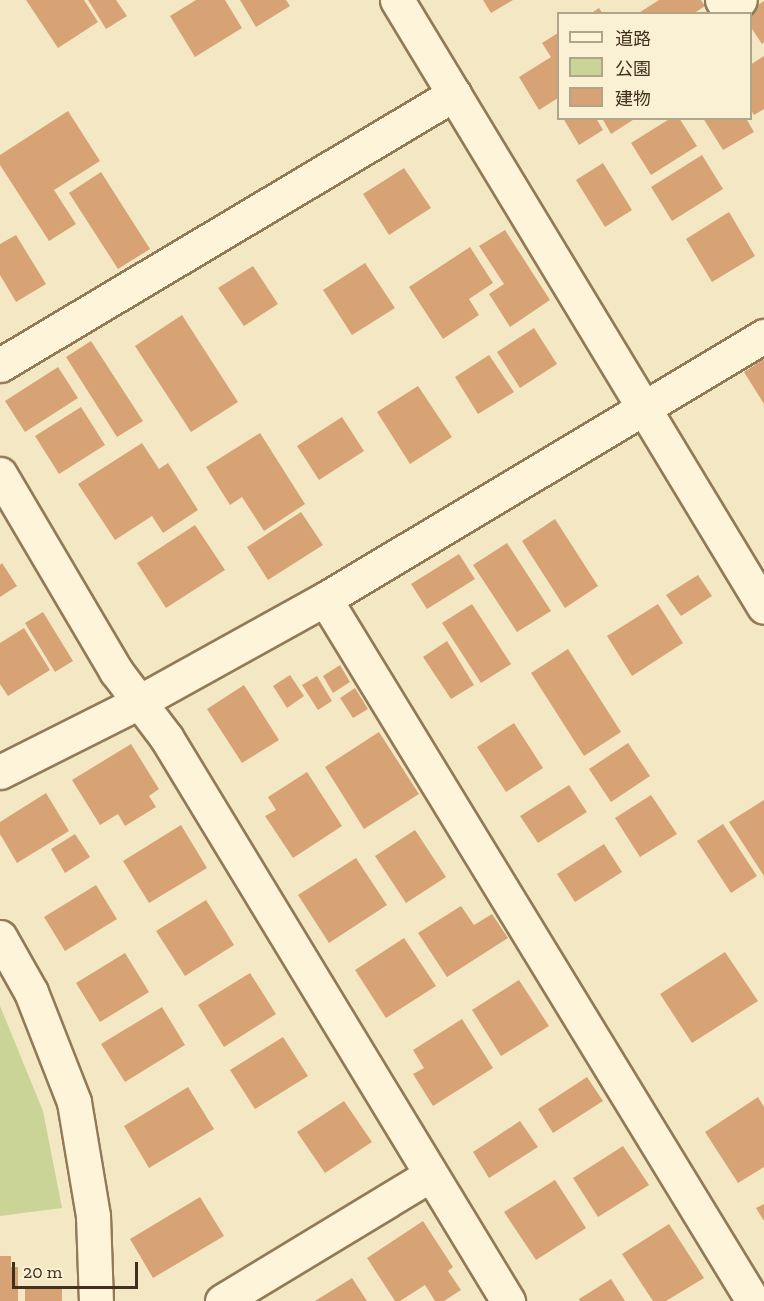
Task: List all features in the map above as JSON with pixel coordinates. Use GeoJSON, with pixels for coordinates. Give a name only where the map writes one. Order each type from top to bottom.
{"type":"FeatureCollection","features":[{"type":"Feature","properties":{"kind":"street"},"geometry":{"type":"LineString","coordinates":[[397,0],[646,408],[764,607]]}},
{"type":"Feature","properties":{"kind":"street"},"geometry":{"type":"LineString","coordinates":[[722,0],[727,8],[740,0]]}},
{"type":"Feature","properties":{"kind":"street"},"geometry":{"type":"LineString","coordinates":[[0,365],[454,94]]}},
{"type":"Feature","properties":{"kind":"street"},"geometry":{"type":"LineString","coordinates":[[0,772],[139,702],[325,599],[764,336]]}},
{"type":"Feature","properties":{"kind":"street"},"geometry":{"type":"LineString","coordinates":[[0,474],[116,671],[166,737],[508,1301]]}},
{"type":"Feature","properties":{"kind":"street"},"geometry":{"type":"LineString","coordinates":[[325,599],[753,1301]]}},
{"type":"Feature","properties":{"kind":"street"},"geometry":{"type":"LineString","coordinates":[[0,937],[31,992],[74,1102],[93,1216],[96,1301]]}},
{"type":"Feature","properties":{"kind":"street"},"geometry":{"type":"LineString","coordinates":[[222,1301],[430,1175]]}},
{"type":"Feature","properties":{"kind":"green space"},"geometry":{"type":"Polygon","coordinates":[[[0,1006],[43,1111],[62,1208],[0,1216],[0,1006]]]}},
{"type":"Feature","properties":{"kind":"building"},"geometry":{"type":"Polygon","coordinates":[[[26,0],[84,0],[98,22],[58,48],[26,0]]]}},
{"type":"Feature","properties":{"kind":"building"},"geometry":{"type":"Polygon","coordinates":[[[88,0],[116,0],[127,16],[106,29],[88,0]]]}},
{"type":"Feature","properties":{"kind":"building"},"geometry":{"type":"Polygon","coordinates":[[[196,0],[225,0],[242,28],[195,57],[170,16],[196,0]]]}},
{"type":"Feature","properties":{"kind":"building"},"geometry":{"type":"Polygon","coordinates":[[[240,0],[286,0],[290,6],[256,27],[240,0]]]}},
{"type":"Feature","properties":{"kind":"building"},"geometry":{"type":"Polygon","coordinates":[[[483,0],[513,0],[491,13],[483,0]]]}},
{"type":"Feature","properties":{"kind":"building"},"geometry":{"type":"Polygon","coordinates":[[[659,0],[701,0],[705,6],[696,12],[640,12],[659,0]]]}},
{"type":"Feature","properties":{"kind":"building"},"geometry":{"type":"Polygon","coordinates":[[[764,1],[764,42],[762,44],[752,29],[752,12],[747,12],[764,1]]]}},
{"type":"Feature","properties":{"kind":"building"},"geometry":{"type":"Polygon","coordinates":[[[557,34],[557,99],[539,110],[519,77],[551,57],[542,43],[557,34]]]}},
{"type":"Feature","properties":{"kind":"building"},"geometry":{"type":"Polygon","coordinates":[[[764,56],[764,109],[754,115],[752,112],[752,64],[764,56]]]}},
{"type":"Feature","properties":{"kind":"building"},"geometry":{"type":"Polygon","coordinates":[[[68,111],[100,161],[54,190],[76,224],[49,241],[0,165],[0,155],[68,111]]]}},
{"type":"Feature","properties":{"kind":"building"},"geometry":{"type":"Polygon","coordinates":[[[564,120],[597,120],[603,130],[579,145],[564,120]]]}},
{"type":"Feature","properties":{"kind":"building"},"geometry":{"type":"Polygon","coordinates":[[[603,120],[633,120],[611,134],[603,120]]]}},
{"type":"Feature","properties":{"kind":"building"},"geometry":{"type":"Polygon","coordinates":[[[668,120],[680,120],[697,146],[651,175],[631,143],[668,120]]]}},
{"type":"Feature","properties":{"kind":"building"},"geometry":{"type":"Polygon","coordinates":[[[704,120],[747,120],[754,132],[723,150],[704,120]]]}},
{"type":"Feature","properties":{"kind":"building"},"geometry":{"type":"Polygon","coordinates":[[[702,155],[723,189],[672,221],[651,187],[702,155]]]}},
{"type":"Feature","properties":{"kind":"building"},"geometry":{"type":"Polygon","coordinates":[[[603,163],[632,210],[605,227],[576,180],[603,163]]]}},
{"type":"Feature","properties":{"kind":"building"},"geometry":{"type":"Polygon","coordinates":[[[404,168],[431,208],[389,235],[363,194],[404,168]]]}},
{"type":"Feature","properties":{"kind":"building"},"geometry":{"type":"Polygon","coordinates":[[[101,172],[150,249],[118,269],[69,193],[101,172]]]}},
{"type":"Feature","properties":{"kind":"building"},"geometry":{"type":"Polygon","coordinates":[[[729,212],[755,256],[712,282],[686,239],[729,212]]]}},
{"type":"Feature","properties":{"kind":"building"},"geometry":{"type":"Polygon","coordinates":[[[505,230],[550,300],[510,327],[489,294],[504,284],[479,246],[505,230]]]}},
{"type":"Feature","properties":{"kind":"building"},"geometry":{"type":"Polygon","coordinates":[[[16,235],[46,284],[16,302],[0,275],[0,244],[16,235]]]}},
{"type":"Feature","properties":{"kind":"building"},"geometry":{"type":"Polygon","coordinates":[[[470,247],[493,283],[469,299],[479,315],[443,339],[409,287],[470,247]]]}},
{"type":"Feature","properties":{"kind":"building"},"geometry":{"type":"Polygon","coordinates":[[[365,263],[395,308],[352,335],[323,290],[365,263]]]}},
{"type":"Feature","properties":{"kind":"building"},"geometry":{"type":"Polygon","coordinates":[[[253,266],[278,304],[244,326],[218,288],[253,266]]]}},
{"type":"Feature","properties":{"kind":"building"},"geometry":{"type":"Polygon","coordinates":[[[182,315],[238,402],[191,432],[135,346],[182,315]]]}},
{"type":"Feature","properties":{"kind":"building"},"geometry":{"type":"Polygon","coordinates":[[[534,328],[557,364],[520,388],[497,352],[534,328]]]}},
{"type":"Feature","properties":{"kind":"building"},"geometry":{"type":"Polygon","coordinates":[[[91,341],[143,421],[117,437],[66,357],[91,341]]]}},
{"type":"Feature","properties":{"kind":"building"},"geometry":{"type":"Polygon","coordinates":[[[489,355],[514,392],[478,414],[455,377],[489,355]]]}},
{"type":"Feature","properties":{"kind":"building"},"geometry":{"type":"Polygon","coordinates":[[[764,359],[764,404],[744,372],[764,359]]]}},
{"type":"Feature","properties":{"kind":"building"},"geometry":{"type":"Polygon","coordinates":[[[58,367],[78,398],[25,432],[5,401],[58,367]]]}},
{"type":"Feature","properties":{"kind":"building"},"geometry":{"type":"Polygon","coordinates":[[[418,386],[452,437],[410,464],[377,412],[418,386]]]}},
{"type":"Feature","properties":{"kind":"building"},"geometry":{"type":"Polygon","coordinates":[[[81,407],[105,445],[59,474],[35,436],[81,407]]]}},
{"type":"Feature","properties":{"kind":"building"},"geometry":{"type":"Polygon","coordinates":[[[342,417],[364,451],[319,480],[297,446],[342,417]]]}},
{"type":"Feature","properties":{"kind":"building"},"geometry":{"type":"Polygon","coordinates":[[[260,433],[305,504],[264,531],[242,497],[230,505],[206,467],[260,433]]]}},
{"type":"Feature","properties":{"kind":"building"},"geometry":{"type":"Polygon","coordinates":[[[142,443],[159,469],[168,463],[198,510],[163,533],[152,516],[115,540],[78,484],[142,443]]]}},
{"type":"Feature","properties":{"kind":"building"},"geometry":{"type":"Polygon","coordinates":[[[301,512],[323,545],[268,580],[247,547],[301,512]]]}},
{"type":"Feature","properties":{"kind":"building"},"geometry":{"type":"Polygon","coordinates":[[[555,519],[598,586],[565,608],[522,541],[555,519]]]}},
{"type":"Feature","properties":{"kind":"building"},"geometry":{"type":"Polygon","coordinates":[[[195,525],[225,570],[166,608],[137,563],[195,525]]]}},
{"type":"Feature","properties":{"kind":"building"},"geometry":{"type":"Polygon","coordinates":[[[507,543],[551,611],[517,632],[473,565],[507,543]]]}},
{"type":"Feature","properties":{"kind":"building"},"geometry":{"type":"Polygon","coordinates":[[[459,554],[475,579],[427,609],[411,584],[459,554]]]}},
{"type":"Feature","properties":{"kind":"building"},"geometry":{"type":"Polygon","coordinates":[[[2,563],[17,586],[0,597],[0,565],[2,563]]]}},
{"type":"Feature","properties":{"kind":"building"},"geometry":{"type":"Polygon","coordinates":[[[698,575],[712,596],[681,616],[666,595],[698,575]]]}},
{"type":"Feature","properties":{"kind":"building"},"geometry":{"type":"Polygon","coordinates":[[[472,604],[511,664],[481,683],[442,623],[472,604]]]}},
{"type":"Feature","properties":{"kind":"building"},"geometry":{"type":"Polygon","coordinates":[[[658,604],[683,643],[632,676],[607,636],[658,604]]]}},
{"type":"Feature","properties":{"kind":"building"},"geometry":{"type":"Polygon","coordinates":[[[43,612],[73,661],[55,672],[25,623],[43,612]]]}},
{"type":"Feature","properties":{"kind":"building"},"geometry":{"type":"Polygon","coordinates":[[[24,628],[50,670],[8,696],[0,684],[0,643],[24,628]]]}},
{"type":"Feature","properties":{"kind":"building"},"geometry":{"type":"Polygon","coordinates":[[[447,641],[474,685],[451,699],[423,657],[447,641]]]}},
{"type":"Feature","properties":{"kind":"building"},"geometry":{"type":"Polygon","coordinates":[[[568,649],[621,732],[584,756],[531,673],[568,649]]]}},
{"type":"Feature","properties":{"kind":"building"},"geometry":{"type":"Polygon","coordinates":[[[340,665],[350,682],[333,693],[323,676],[340,665]]]}},
{"type":"Feature","properties":{"kind":"building"},"geometry":{"type":"Polygon","coordinates":[[[290,675],[304,696],[287,708],[273,686],[290,675]]]}},
{"type":"Feature","properties":{"kind":"building"},"geometry":{"type":"Polygon","coordinates":[[[317,676],[332,701],[318,710],[302,685],[317,676]]]}},
{"type":"Feature","properties":{"kind":"building"},"geometry":{"type":"Polygon","coordinates":[[[244,685],[279,740],[242,763],[207,709],[244,685]]]}},
{"type":"Feature","properties":{"kind":"building"},"geometry":{"type":"Polygon","coordinates":[[[355,688],[368,709],[353,718],[340,698],[355,688]]]}},
{"type":"Feature","properties":{"kind":"building"},"geometry":{"type":"Polygon","coordinates":[[[514,723],[543,768],[506,792],[477,747],[514,723]]]}},
{"type":"Feature","properties":{"kind":"building"},"geometry":{"type":"Polygon","coordinates":[[[379,732],[419,794],[364,829],[325,767],[379,732]]]}},
{"type":"Feature","properties":{"kind":"building"},"geometry":{"type":"Polygon","coordinates":[[[628,743],[650,776],[611,802],[589,769],[628,743]]]}},
{"type":"Feature","properties":{"kind":"building"},"geometry":{"type":"Polygon","coordinates":[[[131,744],[159,789],[149,796],[156,807],[125,826],[118,814],[100,825],[72,780],[131,744]]]}},
{"type":"Feature","properties":{"kind":"building"},"geometry":{"type":"Polygon","coordinates":[[[307,772],[342,826],[293,858],[265,816],[276,810],[268,797],[307,772]]]}},
{"type":"Feature","properties":{"kind":"building"},"geometry":{"type":"Polygon","coordinates":[[[569,785],[587,812],[538,843],[520,816],[569,785]]]}},
{"type":"Feature","properties":{"kind":"building"},"geometry":{"type":"Polygon","coordinates":[[[46,793],[69,831],[17,863],[0,834],[0,822],[46,793]]]}},
{"type":"Feature","properties":{"kind":"building"},"geometry":{"type":"Polygon","coordinates":[[[651,795],[677,834],[640,857],[615,818],[651,795]]]}},
{"type":"Feature","properties":{"kind":"building"},"geometry":{"type":"Polygon","coordinates":[[[764,800],[764,876],[729,822],[764,800]]]}},
{"type":"Feature","properties":{"kind":"building"},"geometry":{"type":"Polygon","coordinates":[[[723,824],[757,876],[731,893],[697,841],[723,824]]]}},
{"type":"Feature","properties":{"kind":"building"},"geometry":{"type":"Polygon","coordinates":[[[181,825],[207,868],[149,903],[123,861],[181,825]]]}},
{"type":"Feature","properties":{"kind":"building"},"geometry":{"type":"Polygon","coordinates":[[[415,830],[446,877],[406,903],[375,856],[415,830]]]}},
{"type":"Feature","properties":{"kind":"building"},"geometry":{"type":"Polygon","coordinates":[[[75,834],[90,857],[65,873],[51,849],[75,834]]]}},
{"type":"Feature","properties":{"kind":"building"},"geometry":{"type":"Polygon","coordinates":[[[604,844],[622,872],[575,902],[557,874],[604,844]]]}},
{"type":"Feature","properties":{"kind":"building"},"geometry":{"type":"Polygon","coordinates":[[[356,858],[387,905],[329,943],[298,895],[356,858]]]}},
{"type":"Feature","properties":{"kind":"building"},"geometry":{"type":"Polygon","coordinates":[[[96,885],[117,919],[65,951],[44,917],[96,885]]]}},
{"type":"Feature","properties":{"kind":"building"},"geometry":{"type":"Polygon","coordinates":[[[206,900],[234,945],[185,976],[156,931],[206,900]]]}},
{"type":"Feature","properties":{"kind":"building"},"geometry":{"type":"Polygon","coordinates":[[[461,906],[474,925],[492,914],[508,938],[447,977],[418,933],[461,906]]]}},
{"type":"Feature","properties":{"kind":"building"},"geometry":{"type":"Polygon","coordinates":[[[404,938],[436,986],[386,1018],[355,970],[404,938]]]}},
{"type":"Feature","properties":{"kind":"building"},"geometry":{"type":"Polygon","coordinates":[[[725,952],[758,1001],[692,1043],[660,994],[725,952]]]}},
{"type":"Feature","properties":{"kind":"building"},"geometry":{"type":"Polygon","coordinates":[[[125,953],[149,992],[100,1022],[76,983],[125,953]]]}},
{"type":"Feature","properties":{"kind":"building"},"geometry":{"type":"Polygon","coordinates":[[[250,973],[276,1014],[224,1047],[198,1005],[250,973]]]}},
{"type":"Feature","properties":{"kind":"building"},"geometry":{"type":"Polygon","coordinates":[[[519,980],[549,1026],[501,1056],[472,1010],[519,980]]]}},
{"type":"Feature","properties":{"kind":"building"},"geometry":{"type":"Polygon","coordinates":[[[162,1007],[185,1045],[125,1082],[101,1044],[162,1007]]]}},
{"type":"Feature","properties":{"kind":"building"},"geometry":{"type":"Polygon","coordinates":[[[462,1019],[493,1068],[433,1106],[413,1074],[424,1068],[413,1050],[462,1019]]]}},
{"type":"Feature","properties":{"kind":"building"},"geometry":{"type":"Polygon","coordinates":[[[283,1037],[308,1076],[255,1109],[230,1070],[283,1037]]]}},
{"type":"Feature","properties":{"kind":"building"},"geometry":{"type":"Polygon","coordinates":[[[587,1077],[603,1101],[553,1133],[538,1109],[587,1077]]]}},
{"type":"Feature","properties":{"kind":"building"},"geometry":{"type":"Polygon","coordinates":[[[188,1087],[214,1129],[149,1168],[124,1126],[188,1087]]]}},
{"type":"Feature","properties":{"kind":"building"},"geometry":{"type":"Polygon","coordinates":[[[758,1097],[764,1107],[764,1167],[738,1183],[705,1132],[758,1097]]]}},
{"type":"Feature","properties":{"kind":"building"},"geometry":{"type":"Polygon","coordinates":[[[344,1101],[372,1142],[325,1173],[297,1132],[344,1101]]]}},
{"type":"Feature","properties":{"kind":"building"},"geometry":{"type":"Polygon","coordinates":[[[520,1121],[538,1147],[489,1178],[473,1152],[520,1121]]]}},
{"type":"Feature","properties":{"kind":"building"},"geometry":{"type":"Polygon","coordinates":[[[623,1146],[649,1185],[598,1217],[573,1178],[623,1146]]]}},
{"type":"Feature","properties":{"kind":"building"},"geometry":{"type":"Polygon","coordinates":[[[555,1180],[586,1228],[536,1260],[504,1212],[555,1180]]]}},
{"type":"Feature","properties":{"kind":"building"},"geometry":{"type":"Polygon","coordinates":[[[200,1197],[224,1236],[153,1278],[130,1239],[200,1197]]]}},
{"type":"Feature","properties":{"kind":"building"},"geometry":{"type":"Polygon","coordinates":[[[764,1204],[764,1221],[756,1208],[764,1204]]]}},
{"type":"Feature","properties":{"kind":"building"},"geometry":{"type":"Polygon","coordinates":[[[423,1221],[453,1267],[448,1271],[461,1290],[444,1301],[435,1301],[425,1285],[400,1301],[395,1301],[367,1258],[423,1221]]]}},
{"type":"Feature","properties":{"kind":"building"},"geometry":{"type":"Polygon","coordinates":[[[669,1224],[704,1278],[666,1301],[653,1301],[622,1254],[669,1224]]]}},
{"type":"Feature","properties":{"kind":"building"},"geometry":{"type":"Polygon","coordinates":[[[0,1256],[11,1256],[11,1267],[18,1267],[18,1301],[0,1301],[0,1256]]]}},
{"type":"Feature","properties":{"kind":"building"},"geometry":{"type":"Polygon","coordinates":[[[352,1278],[367,1301],[315,1301],[352,1278]]]}},
{"type":"Feature","properties":{"kind":"building"},"geometry":{"type":"Polygon","coordinates":[[[611,1279],[625,1301],[580,1301],[579,1299],[611,1279]]]}},
{"type":"Feature","properties":{"kind":"building"},"geometry":{"type":"Polygon","coordinates":[[[62,1286],[62,1301],[25,1301],[25,1287],[62,1286]]]}}]}
